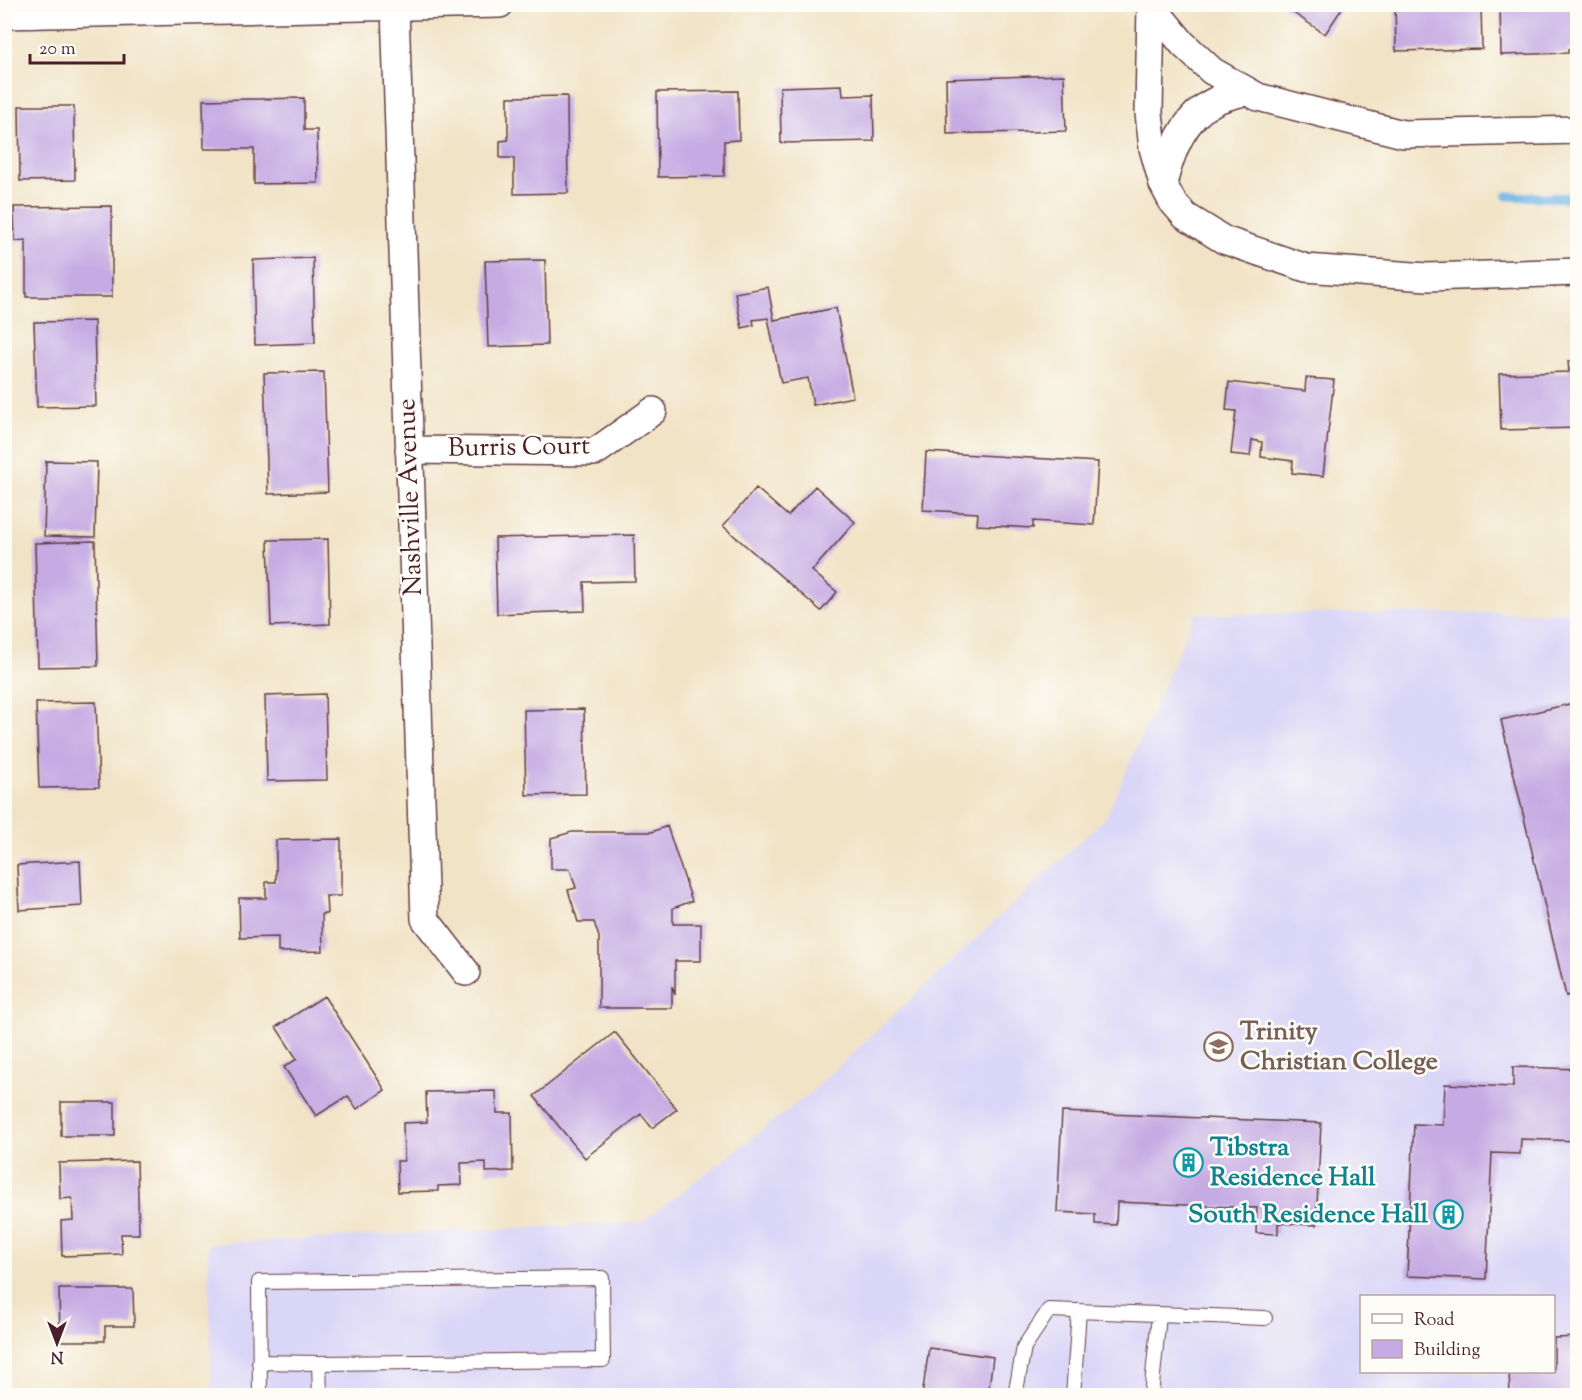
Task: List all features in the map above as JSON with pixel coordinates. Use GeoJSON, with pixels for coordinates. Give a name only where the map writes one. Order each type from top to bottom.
{"type":"FeatureCollection","features":[{"type":"Feature","properties":{"kind":"street"},"geometry":{"type":"LineString","coordinates":[[4,15],[500,4]]}},
{"type":"Feature","properties":{"kind":"street"},"geometry":{"type":"LineString","coordinates":[[1151,5],[1184,44],[1212,71],[1258,97],[1403,134],[1578,130]]}},
{"type":"Feature","properties":{"kind":"street"},"geometry":{"type":"LineString","coordinates":[[1151,5],[1149,113],[1153,148],[1163,184],[1172,201],[1185,216],[1224,240],[1306,268],[1427,277],[1578,272]]}},
{"type":"Feature","properties":{"kind":"street","name":"Nashville Avenue"},"geometry":{"type":"LineString","coordinates":[[395,8],[425,919],[466,972]]}},
{"type":"Feature","properties":{"kind":"street"},"geometry":{"type":"LineString","coordinates":[[1163,184],[1173,149],[1193,117],[1215,100],[1247,91]]}},
{"type":"Feature","properties":{"kind":"street","name":"Burris Court"},"geometry":{"type":"LineString","coordinates":[[409,450],[595,452],[653,411]]}},
{"type":"Feature","properties":{"kind":"lane"},"geometry":{"type":"LineString","coordinates":[[259,1362],[603,1360],[602,1278],[259,1282],[259,1362],[260,1395]]}},
{"type":"Feature","properties":{"kind":"lane"},"geometry":{"type":"LineString","coordinates":[[1015,1395],[1024,1347],[1049,1310],[1265,1318]]}},
{"type":"Feature","properties":{"kind":"lane"},"geometry":{"type":"LineString","coordinates":[[1073,1395],[1079,1311]]}},
{"type":"Feature","properties":{"kind":"lane"},"geometry":{"type":"LineString","coordinates":[[1151,1395],[1159,1315]]}},
{"type":"Feature","properties":{"kind":"lane"},"geometry":{"type":"LineString","coordinates":[[319,1363],[320,1395]]}},
{"type":"Feature","properties":{"kind":"shaded area","name":"Trinity Christian College"},"geometry":{"type":"Polygon","coordinates":[[[1577,612],[1577,1395],[212,1395],[208,1244],[642,1222],[809,1094],[1106,817],[1195,614],[1577,612]]]}},
{"type":"Feature","properties":{"kind":"building"},"geometry":{"type":"Polygon","coordinates":[[[1280,4],[1345,4],[1325,34],[1280,4]]]}},
{"type":"Feature","properties":{"kind":"building"},"geometry":{"type":"Polygon","coordinates":[[[1395,4],[1481,4],[1482,49],[1396,51],[1395,4]]]}},
{"type":"Feature","properties":{"kind":"building"},"geometry":{"type":"Polygon","coordinates":[[[1500,4],[1578,4],[1578,49],[1568,49],[1568,53],[1501,55],[1500,4]]]}},
{"type":"Feature","properties":{"kind":"building"},"geometry":{"type":"Polygon","coordinates":[[[1064,75],[1066,131],[947,134],[946,79],[1064,75]]]}},
{"type":"Feature","properties":{"kind":"building"},"geometry":{"type":"Polygon","coordinates":[[[842,85],[843,96],[873,95],[874,141],[781,143],[780,87],[842,85]]]}},
{"type":"Feature","properties":{"kind":"building"},"geometry":{"type":"Polygon","coordinates":[[[738,91],[739,140],[724,141],[724,176],[658,177],[657,92],[738,91]]]}},
{"type":"Feature","properties":{"kind":"building"},"geometry":{"type":"Polygon","coordinates":[[[567,96],[568,193],[514,194],[514,158],[500,158],[500,141],[508,140],[508,97],[567,96]]]}},
{"type":"Feature","properties":{"kind":"building"},"geometry":{"type":"Polygon","coordinates":[[[304,98],[304,130],[317,130],[318,183],[254,184],[254,149],[204,149],[203,100],[304,98]]]}},
{"type":"Feature","properties":{"kind":"building"},"geometry":{"type":"Polygon","coordinates":[[[19,106],[74,106],[75,180],[20,181],[19,106]]]}},
{"type":"Feature","properties":{"kind":"building"},"geometry":{"type":"Polygon","coordinates":[[[112,206],[112,297],[26,297],[26,240],[15,241],[14,207],[112,206]]]}},
{"type":"Feature","properties":{"kind":"building"},"geometry":{"type":"Polygon","coordinates":[[[313,258],[315,343],[255,345],[253,260],[313,258]]]}},
{"type":"Feature","properties":{"kind":"building"},"geometry":{"type":"Polygon","coordinates":[[[545,260],[547,345],[488,347],[485,261],[545,260]]]}},
{"type":"Feature","properties":{"kind":"building"},"geometry":{"type":"Polygon","coordinates":[[[768,287],[774,320],[836,308],[853,397],[813,405],[808,378],[781,383],[768,318],[753,320],[754,325],[742,328],[735,293],[768,287]]]}},
{"type":"Feature","properties":{"kind":"building"},"geometry":{"type":"Polygon","coordinates":[[[94,321],[96,406],[37,407],[34,322],[94,321]]]}},
{"type":"Feature","properties":{"kind":"building"},"geometry":{"type":"Polygon","coordinates":[[[1568,361],[1578,361],[1578,428],[1501,430],[1499,374],[1569,372],[1568,361]]]}},
{"type":"Feature","properties":{"kind":"building"},"geometry":{"type":"Polygon","coordinates":[[[324,372],[328,492],[268,494],[264,373],[324,372]]]}},
{"type":"Feature","properties":{"kind":"building"},"geometry":{"type":"Polygon","coordinates":[[[1306,378],[1334,380],[1323,476],[1292,473],[1293,461],[1261,457],[1262,442],[1252,440],[1250,456],[1231,454],[1236,411],[1226,410],[1229,382],[1305,391],[1306,378]]]}},
{"type":"Feature","properties":{"kind":"building"},"geometry":{"type":"Polygon","coordinates":[[[926,452],[1098,462],[1094,525],[1033,521],[1033,528],[977,525],[978,513],[923,510],[926,452]]]}},
{"type":"Feature","properties":{"kind":"building"},"geometry":{"type":"Polygon","coordinates":[[[46,461],[97,462],[95,537],[44,536],[46,461]]]}},
{"type":"Feature","properties":{"kind":"building"},"geometry":{"type":"Polygon","coordinates":[[[815,486],[855,522],[812,571],[837,592],[821,611],[723,526],[756,488],[788,516],[815,486]]]}},
{"type":"Feature","properties":{"kind":"building"},"geometry":{"type":"Polygon","coordinates":[[[634,535],[635,581],[584,582],[585,611],[497,614],[495,538],[634,535]]]}},
{"type":"Feature","properties":{"kind":"building"},"geometry":{"type":"Polygon","coordinates":[[[328,539],[330,624],[271,626],[268,540],[328,539]]]}},
{"type":"Feature","properties":{"kind":"building"},"geometry":{"type":"Polygon","coordinates":[[[95,541],[98,666],[38,667],[35,543],[95,541]]]}},
{"type":"Feature","properties":{"kind":"building"},"geometry":{"type":"Polygon","coordinates":[[[325,694],[327,780],[267,781],[265,696],[325,694]]]}},
{"type":"Feature","properties":{"kind":"building"},"geometry":{"type":"Polygon","coordinates":[[[96,702],[99,787],[39,788],[36,703],[96,702]]]}},
{"type":"Feature","properties":{"kind":"building"},"geometry":{"type":"Polygon","coordinates":[[[1578,702],[1578,993],[1566,996],[1501,720],[1578,702]]]}},
{"type":"Feature","properties":{"kind":"building"},"geometry":{"type":"Polygon","coordinates":[[[584,709],[586,794],[526,795],[524,710],[584,709]]]}},
{"type":"Feature","properties":{"kind":"building"},"geometry":{"type":"Polygon","coordinates":[[[667,826],[692,901],[673,908],[673,924],[701,924],[701,961],[675,961],[675,995],[672,986],[672,1008],[599,1008],[599,937],[594,922],[578,922],[568,890],[576,888],[570,869],[551,869],[551,838],[572,832],[652,832],[667,826]]]}},
{"type":"Feature","properties":{"kind":"building"},"geometry":{"type":"Polygon","coordinates":[[[341,839],[341,896],[326,896],[327,914],[322,914],[323,951],[278,952],[278,937],[240,938],[239,898],[266,898],[266,882],[276,882],[276,840],[341,839]]]}},
{"type":"Feature","properties":{"kind":"building"},"geometry":{"type":"Polygon","coordinates":[[[80,861],[82,906],[19,910],[17,865],[80,861]]]}},
{"type":"Feature","properties":{"kind":"building"},"geometry":{"type":"Polygon","coordinates":[[[324,996],[385,1090],[357,1109],[348,1096],[316,1116],[284,1067],[297,1059],[276,1027],[324,996]]]}},
{"type":"Feature","properties":{"kind":"building"},"geometry":{"type":"Polygon","coordinates":[[[615,1032],[677,1109],[652,1128],[641,1114],[585,1158],[534,1096],[615,1032]]]}},
{"type":"Feature","properties":{"kind":"building","name":"South Residence Hall"},"geometry":{"type":"Polygon","coordinates":[[[1513,1067],[1578,1069],[1578,1141],[1521,1139],[1520,1154],[1492,1153],[1486,1279],[1407,1276],[1414,1124],[1443,1125],[1445,1084],[1513,1087],[1513,1067]]]}},
{"type":"Feature","properties":{"kind":"building"},"geometry":{"type":"Polygon","coordinates":[[[496,1091],[497,1113],[512,1113],[513,1171],[486,1172],[486,1162],[461,1163],[462,1185],[438,1186],[438,1191],[398,1192],[397,1161],[404,1161],[403,1123],[427,1122],[426,1092],[496,1091]]]}},
{"type":"Feature","properties":{"kind":"building"},"geometry":{"type":"Polygon","coordinates":[[[61,1102],[115,1102],[115,1136],[61,1136],[61,1102]]]}},
{"type":"Feature","properties":{"kind":"building","name":"Tibstra Residence Hall"},"geometry":{"type":"Polygon","coordinates":[[[1062,1112],[1321,1123],[1316,1225],[1278,1223],[1278,1234],[1256,1233],[1257,1208],[1117,1202],[1116,1225],[1095,1224],[1095,1214],[1057,1212],[1062,1112]]]}},
{"type":"Feature","properties":{"kind":"building"},"geometry":{"type":"Polygon","coordinates":[[[137,1161],[139,1234],[121,1234],[122,1254],[62,1256],[61,1221],[73,1220],[72,1198],[60,1199],[59,1163],[137,1161]]]}},
{"type":"Feature","properties":{"kind":"building"},"geometry":{"type":"Polygon","coordinates":[[[59,1289],[133,1289],[134,1326],[105,1326],[105,1341],[60,1341],[59,1289]]]}},
{"type":"Feature","properties":{"kind":"building"},"geometry":{"type":"Polygon","coordinates":[[[1578,1337],[1578,1396],[1510,1396],[1509,1373],[1555,1373],[1555,1338],[1578,1337]]]}},
{"type":"Feature","properties":{"kind":"building"},"geometry":{"type":"Polygon","coordinates":[[[929,1348],[993,1357],[988,1396],[922,1396],[929,1348]]]}},
{"type":"Feature","properties":{"kind":"waterway"},"geometry":{"type":"LineString","coordinates":[[1507,196],[1578,198]]}},
{"type":"Feature","properties":{"kind":"place","name":"Trinity Christian College"},"geometry":{"type":"Point","coordinates":[1219,1047]}},
{"type":"Feature","properties":{"kind":"place","name":"Tibstra Residence Hall"},"geometry":{"type":"Point","coordinates":[1189,1163]}},
{"type":"Feature","properties":{"kind":"place","name":"South Residence Hall"},"geometry":{"type":"Point","coordinates":[1449,1215]}}]}
